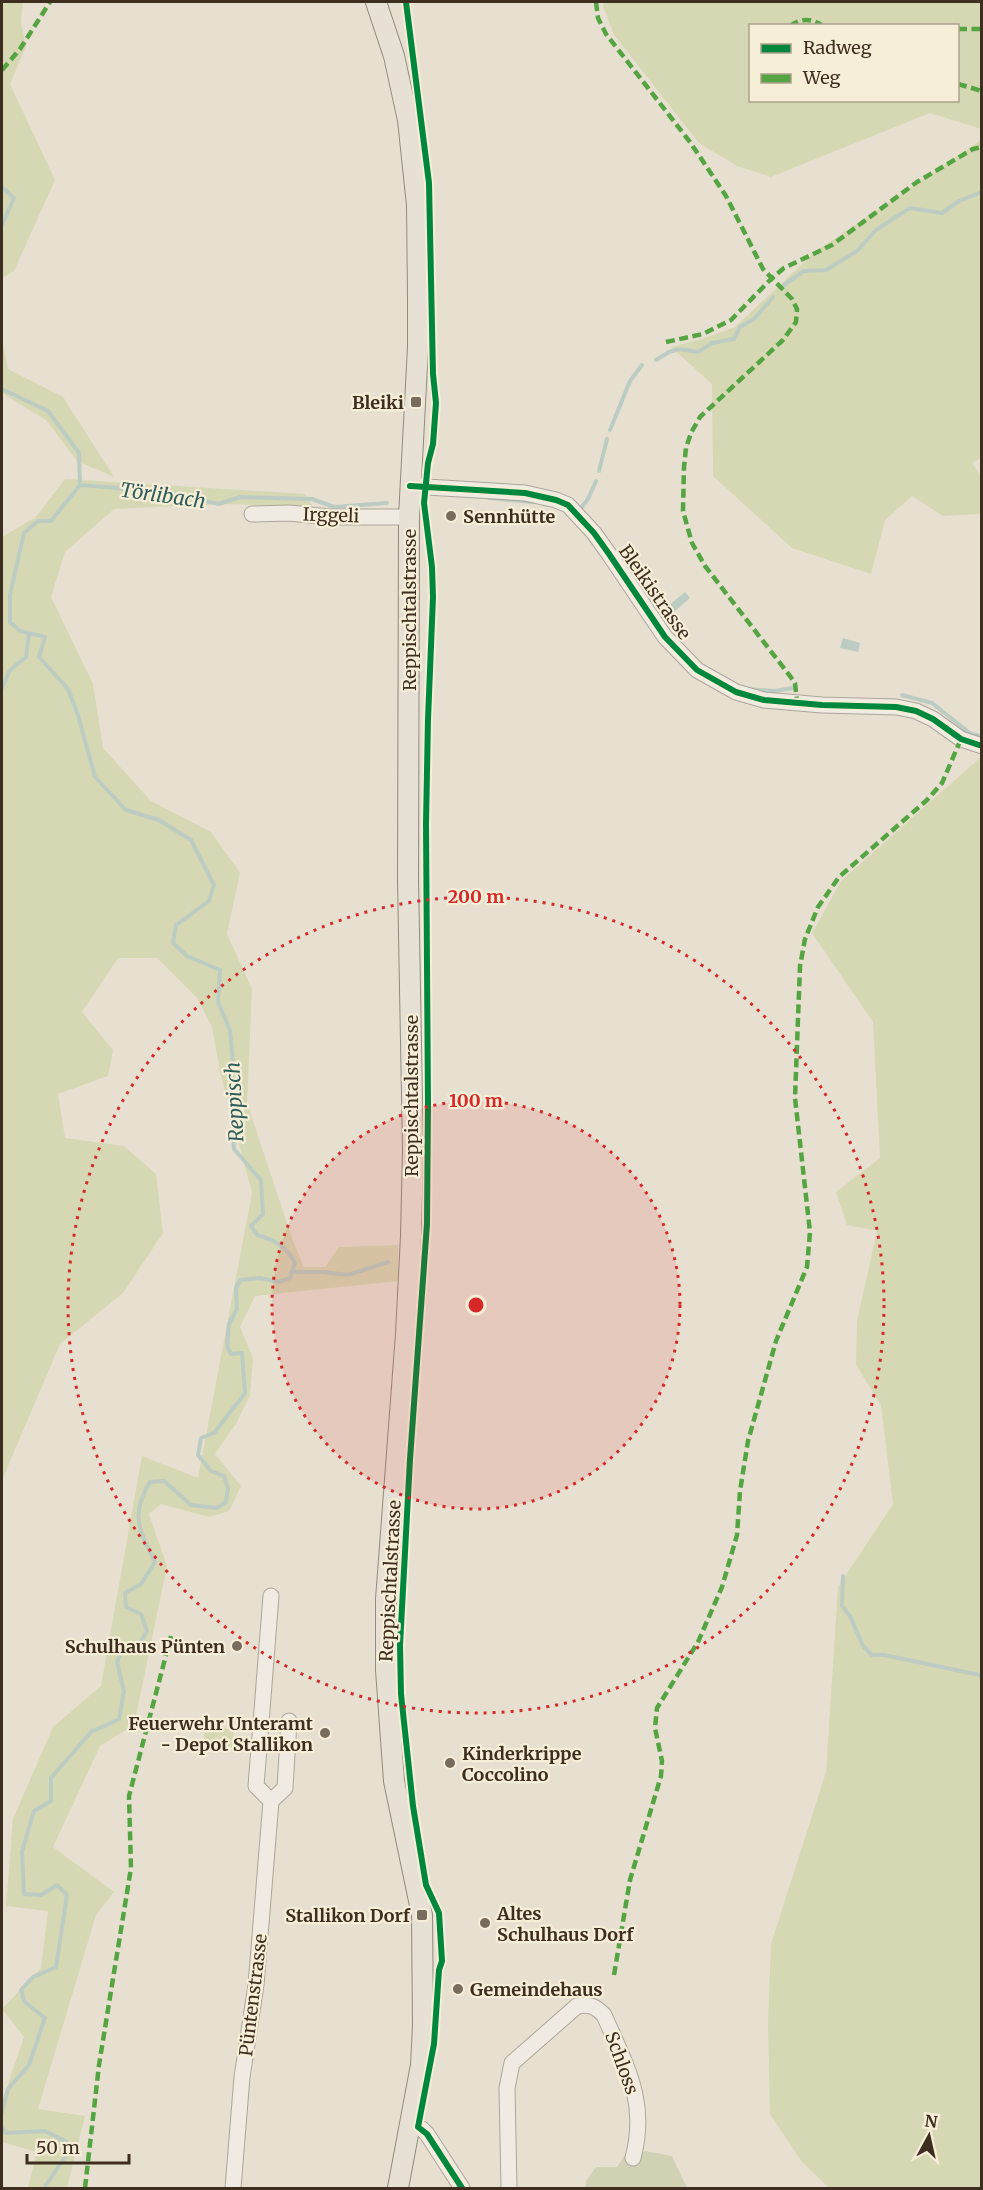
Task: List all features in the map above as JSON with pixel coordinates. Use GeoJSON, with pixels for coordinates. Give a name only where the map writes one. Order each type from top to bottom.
{"type":"FeatureCollection","features":[{"type":"Feature","properties":{"kind":"main road","name":"Reppischtalstrasse"},"geometry":{"type":"LineString","coordinates":[[376,2],[394,56],[402,90],[408,120],[417,205],[418,347],[409,517],[408,824],[412,1171],[406,1334],[386,1599],[386,1670],[394,1781],[422,1915],[423,2026],[421,2065],[398,2188]]}},
{"type":"Feature","properties":{"kind":"street","name":"Bleikistrasse"},"geometry":{"type":"LineString","coordinates":[[410,486],[517,492],[556,500],[568,505],[604,547],[665,637],[697,670],[736,692],[765,700],[822,705],[896,707],[916,711],[933,719],[961,739],[981,746]]}},
{"type":"Feature","properties":{"kind":"street","name":"Irggeli"},"geometry":{"type":"LineString","coordinates":[[252,514],[409,517]]}},
{"type":"Feature","properties":{"kind":"street"},"geometry":{"type":"LineString","coordinates":[[271,1596],[256,1786],[271,1801]]}},
{"type":"Feature","properties":{"kind":"street","name":"Püntenstrasse"},"geometry":{"type":"LineString","coordinates":[[233,2188],[242,2077],[256,1985],[271,1801],[285,1788],[289,1721]]}},
{"type":"Feature","properties":{"kind":"street","name":"Schloss"},"geometry":{"type":"LineString","coordinates":[[509,2188],[507,2088],[512,2063],[577,2006],[588,2004],[596,2007],[603,2015],[634,2083],[639,2137],[633,2158]]}},
{"type":"Feature","properties":{"kind":"street"},"geometry":{"type":"LineString","coordinates":[[410,2125],[422,2129],[427,2134],[462,2188]]}},
{"type":"Feature","properties":{"kind":"green space"},"geometry":{"type":"Polygon","coordinates":[[[2,2],[23,2],[21,22],[26,46],[10,84],[55,180],[14,271],[2,278],[2,2]]]}},
{"type":"Feature","properties":{"kind":"green space"},"geometry":{"type":"Polygon","coordinates":[[[604,2],[981,2],[981,129],[930,113],[771,177],[737,166],[699,143],[614,35],[603,6],[604,2]]]}},
{"type":"Feature","properties":{"kind":"green space"},"geometry":{"type":"Polygon","coordinates":[[[981,140],[982,457],[972,463],[981,476],[981,514],[943,516],[912,496],[885,520],[871,574],[792,548],[713,476],[712,384],[671,347],[735,327],[815,252],[981,140]]]}},
{"type":"Feature","properties":{"kind":"green space"},"geometry":{"type":"Polygon","coordinates":[[[2,339],[8,369],[63,397],[114,477],[77,461],[46,420],[2,393],[2,339]]]}},
{"type":"Feature","properties":{"kind":"green space"},"geometry":{"type":"Polygon","coordinates":[[[65,479],[305,494],[313,507],[225,504],[114,509],[65,552],[51,597],[93,684],[103,748],[151,801],[211,832],[240,873],[227,934],[252,989],[247,1103],[293,1241],[304,1267],[325,1267],[339,1247],[398,1245],[398,1281],[255,1296],[240,1327],[253,1358],[250,1395],[237,1422],[215,1454],[241,1486],[229,1511],[209,1517],[161,1504],[149,1514],[167,1566],[134,1725],[100,1746],[53,1847],[114,1892],[96,1915],[38,2109],[85,2116],[67,2188],[28,2188],[37,2152],[2,2142],[2,2101],[24,2037],[2,2009],[41,1968],[48,1911],[6,1906],[13,1819],[53,1727],[101,1686],[142,1456],[198,1478],[252,1193],[220,1072],[212,1027],[197,998],[157,958],[118,958],[82,1012],[113,1050],[108,1076],[58,1094],[65,1138],[124,1146],[156,1174],[163,1233],[123,1293],[60,1344],[2,1480],[2,537],[36,517],[65,479]]]}},
{"type":"Feature","properties":{"kind":"green space"},"geometry":{"type":"Polygon","coordinates":[[[981,757],[981,2188],[829,2188],[802,2162],[770,2114],[768,2023],[771,1944],[826,1772],[838,1587],[893,1504],[881,1405],[856,1365],[857,1321],[877,1231],[847,1225],[836,1192],[880,1158],[873,1022],[812,933],[841,881],[981,757]]]}},
{"type":"Feature","properties":{"kind":"green space"},"geometry":{"type":"Polygon","coordinates":[[[205,1727],[234,1729],[232,1747],[204,1744],[205,1727]]]}},
{"type":"Feature","properties":{"kind":"green space"},"geometry":{"type":"Polygon","coordinates":[[[645,2151],[672,2156],[687,2188],[586,2188],[586,2181],[596,2167],[617,2167],[624,2156],[631,2157],[645,2151]]]}},
{"type":"Feature","properties":{"kind":"shaded area"},"geometry":{"type":"Polygon","coordinates":[[[685,592],[690,598],[673,613],[668,606],[685,592]]]}},
{"type":"Feature","properties":{"kind":"shaded area"},"geometry":{"type":"Polygon","coordinates":[[[843,638],[860,643],[858,652],[840,648],[843,638]]]}},
{"type":"Feature","properties":{"kind":"waterway","name":"Reppisch"},"geometry":{"type":"LineString","coordinates":[[2,187],[14,198],[2,225]]}},
{"type":"Feature","properties":{"kind":"waterway"},"geometry":{"type":"LineString","coordinates":[[784,285],[804,271],[826,270],[857,251],[876,230],[910,208],[942,213],[959,201],[982,192]]}},
{"type":"Feature","properties":{"kind":"waterway"},"geometry":{"type":"LineString","coordinates":[[656,360],[679,349],[698,352],[712,343],[734,339],[740,327],[754,319],[773,297]]}},
{"type":"Feature","properties":{"kind":"waterway"},"geometry":{"type":"LineString","coordinates":[[610,430],[630,381],[642,365]]}},
{"type":"Feature","properties":{"kind":"waterway","name":"Reppisch"},"geometry":{"type":"LineString","coordinates":[[2,389],[48,411],[79,453],[80,485],[51,521],[38,521],[24,533],[10,595],[10,622],[20,631],[45,637],[39,657],[68,689],[78,715],[95,777],[126,810],[159,820],[191,840],[214,885],[209,901],[176,925],[173,943],[187,956],[220,970],[218,1002],[230,1030],[233,1064],[230,1095],[234,1149],[261,1180],[263,1214],[251,1226],[257,1235],[284,1248],[295,1263],[290,1278],[279,1282],[260,1278],[240,1280],[236,1288],[237,1309],[229,1324],[227,1346],[231,1354],[242,1353],[245,1393],[214,1433],[201,1438],[198,1455],[211,1471],[224,1476],[228,1488],[226,1502],[217,1508],[191,1505],[164,1481],[150,1482],[140,1504],[139,1522],[155,1562],[141,1584],[125,1593],[126,1607],[141,1614],[147,1631],[140,1643],[124,1647],[117,1662],[124,1691],[119,1719],[91,1732],[51,1778],[51,1801],[34,1811],[22,1852],[24,1894],[41,1895],[57,1885],[67,1895],[56,1967],[33,1977],[21,1990],[24,2001],[45,2018],[29,2065],[8,2089],[2,2112]]}},
{"type":"Feature","properties":{"kind":"waterway"},"geometry":{"type":"LineString","coordinates":[[599,471],[607,439]]}},
{"type":"Feature","properties":{"kind":"waterway"},"geometry":{"type":"LineString","coordinates":[[581,508],[596,481]]}},
{"type":"Feature","properties":{"kind":"waterway","name":"Törlibach"},"geometry":{"type":"LineString","coordinates":[[80,485],[167,492],[219,504],[240,497],[312,499],[334,507],[387,503]]}},
{"type":"Feature","properties":{"kind":"waterway","name":"Törlibach"},"geometry":{"type":"LineString","coordinates":[[489,498],[533,502]]}},
{"type":"Feature","properties":{"kind":"waterway"},"geometry":{"type":"LineString","coordinates":[[2,688],[10,670],[26,657],[29,633]]}},
{"type":"Feature","properties":{"kind":"waterway"},"geometry":{"type":"LineString","coordinates":[[749,689],[775,691],[792,688]]}},
{"type":"Feature","properties":{"kind":"waterway"},"geometry":{"type":"LineString","coordinates":[[902,695],[932,703],[971,734],[982,736]]}},
{"type":"Feature","properties":{"kind":"waterway"},"geometry":{"type":"LineString","coordinates":[[292,1272],[348,1275],[388,1262]]}},
{"type":"Feature","properties":{"kind":"waterway"},"geometry":{"type":"LineString","coordinates":[[843,1576],[842,1606],[850,1616],[863,1646],[872,1655],[884,1655],[980,1675],[982,1678]]}},
{"type":"Feature","properties":{"kind":"waterway","name":"Reppisch"},"geometry":{"type":"LineString","coordinates":[[2,2127],[6,2133],[45,2131],[67,2142],[65,2157],[44,2188]]}},
{"type":"Feature","properties":{"kind":"marked path"},"geometry":{"type":"LineString","coordinates":[[2,70],[20,49],[50,2]]}},
{"type":"Feature","properties":{"kind":"marked path"},"geometry":{"type":"LineString","coordinates":[[596,2],[598,18],[606,34],[690,142],[726,196],[763,269],[792,299],[797,309],[796,322],[783,340],[700,417],[686,448],[683,511],[692,543],[705,566],[795,683],[797,702]]}},
{"type":"Feature","properties":{"kind":"marked path"},"geometry":{"type":"LineString","coordinates":[[794,24],[806,20],[818,24]]}},
{"type":"Feature","properties":{"kind":"marked path"},"geometry":{"type":"LineString","coordinates":[[959,29],[982,29]]}},
{"type":"Feature","properties":{"kind":"marked path"},"geometry":{"type":"LineString","coordinates":[[959,84],[982,91]]}},
{"type":"Feature","properties":{"kind":"marked path"},"geometry":{"type":"LineString","coordinates":[[666,342],[703,334],[731,320],[784,268],[832,245],[917,182],[973,149],[982,147]]}},
{"type":"Feature","properties":{"kind":"marked path"},"geometry":{"type":"LineString","coordinates":[[614,1975],[630,1880],[661,1776],[662,1761],[655,1728],[657,1708],[698,1642],[722,1587],[737,1535],[740,1491],[748,1441],[776,1341],[807,1267],[810,1232],[795,1098],[800,966],[805,939],[818,907],[839,877],[927,800],[942,783],[961,739]]}},
{"type":"Feature","properties":{"kind":"marked path"},"geometry":{"type":"LineString","coordinates":[[85,2188],[99,2065],[131,1868],[129,1796],[171,1636]]}},
{"type":"Feature","properties":{"kind":"cycle path"},"geometry":{"type":"LineString","coordinates":[[406,2],[429,183],[433,374],[436,403],[433,444],[428,463],[424,503],[432,567],[433,597],[426,824],[427,1224],[410,1459],[400,1645],[401,1694],[413,1806],[426,1885],[439,1913],[442,1961],[439,1970],[434,2044],[418,2127],[427,2134],[462,2188]]}},
{"type":"Feature","properties":{"kind":"cycle path"},"geometry":{"type":"LineString","coordinates":[[410,486],[525,493],[568,505],[594,533],[665,637],[697,670],[736,692],[764,700],[822,705],[896,707],[916,711],[933,719],[961,739],[982,746]]}},
{"type":"Feature","properties":{"kind":"place","name":"Bleiki"},"geometry":{"type":"Point","coordinates":[416,402]}},
{"type":"Feature","properties":{"kind":"place","name":"Sennhütte"},"geometry":{"type":"Point","coordinates":[451,516]}},
{"type":"Feature","properties":{"kind":"place","name":"Schulhaus Pünten"},"geometry":{"type":"Point","coordinates":[237,1646]}},
{"type":"Feature","properties":{"kind":"place","name":"Feuerwehr Unteramt - Depot Stallikon"},"geometry":{"type":"Point","coordinates":[325,1733]}},
{"type":"Feature","properties":{"kind":"place","name":"Kinderkrippe Coccolino"},"geometry":{"type":"Point","coordinates":[450,1763]}},
{"type":"Feature","properties":{"kind":"place","name":"Stallikon Dorf"},"geometry":{"type":"Point","coordinates":[422,1915]}},
{"type":"Feature","properties":{"kind":"place","name":"Altes Schulhaus Dorf"},"geometry":{"type":"Point","coordinates":[485,1923]}},
{"type":"Feature","properties":{"kind":"place","name":"Gemeindehaus"},"geometry":{"type":"Point","coordinates":[458,1989]}}]}
